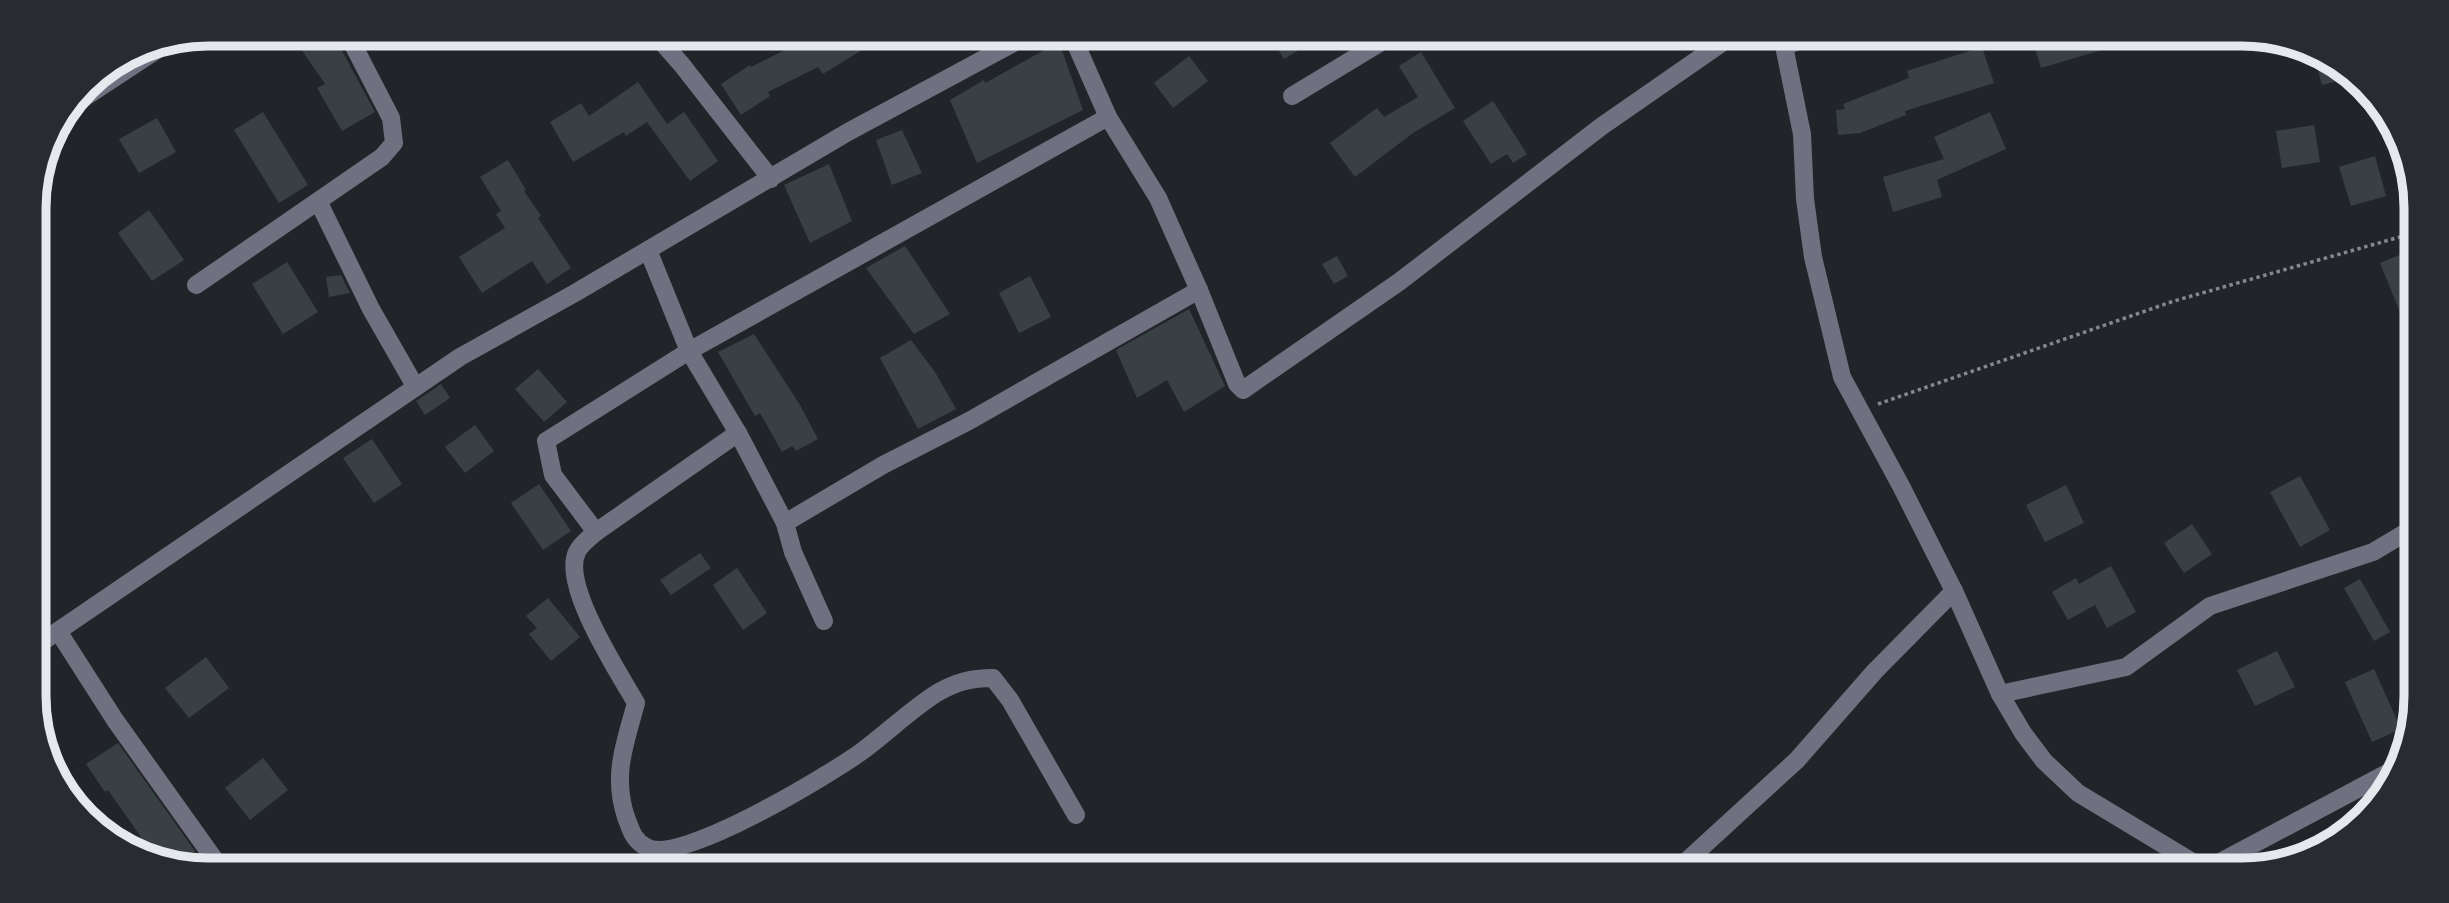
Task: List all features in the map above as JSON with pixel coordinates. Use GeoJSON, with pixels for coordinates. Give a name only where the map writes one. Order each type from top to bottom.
{"type":"FeatureCollection","features":[{"type":"Feature","properties":{"kind":"street"},"geometry":{"type":"LineString","coordinates":[[196,285],[319,203],[382,157],[394,143],[391,118],[354,46]]}},
{"type":"Feature","properties":{"kind":"street"},"geometry":{"type":"LineString","coordinates":[[665,46],[771,179]]}},
{"type":"Feature","properties":{"kind":"street"},"geometry":{"type":"LineString","coordinates":[[46,639],[460,357],[575,293],[848,132],[1008,46]]}},
{"type":"Feature","properties":{"kind":"street"},"geometry":{"type":"LineString","coordinates":[[1077,46],[1108,117],[1158,198],[1199,289],[1237,384],[1243,390],[1399,282],[1602,126],[1717,46]]}},
{"type":"Feature","properties":{"kind":"street"},"geometry":{"type":"LineString","coordinates":[[1292,96],[1374,46]]}},
{"type":"Feature","properties":{"kind":"street"},"geometry":{"type":"LineString","coordinates":[[1781,46],[1802,134],[1805,199],[1813,257],[1842,377],[1901,485],[1954,591],[2000,694],[2023,733],[2044,761],[2078,793],[2185,857]]}},
{"type":"Feature","properties":{"kind":"street"},"geometry":{"type":"LineString","coordinates":[[96,91],[142,60]]}},
{"type":"Feature","properties":{"kind":"street"},"geometry":{"type":"LineString","coordinates":[[596,532],[553,475],[545,441],[689,351],[1108,117]]}},
{"type":"Feature","properties":{"kind":"street"},"geometry":{"type":"LineString","coordinates":[[319,203],[371,309],[415,386]]}},
{"type":"Feature","properties":{"kind":"street"},"geometry":{"type":"LineString","coordinates":[[648,250],[689,351],[785,523],[793,552],[824,621]]}},
{"type":"Feature","properties":{"kind":"street"},"geometry":{"type":"LineString","coordinates":[[785,523],[883,465],[969,421],[1199,289]]}},
{"type":"Feature","properties":{"kind":"street"},"geometry":{"type":"LineString","coordinates":[[737,433],[596,532],[576,552],[575,571],[584,611],[636,703],[619,766],[620,798],[633,837],[648,849],[670,851],[744,822],[859,753],[938,693],[970,678],[993,678],[1010,700],[1076,815]]}},
{"type":"Feature","properties":{"kind":"street"},"geometry":{"type":"LineString","coordinates":[[2000,694],[2126,667],[2210,606],[2373,552],[2404,534]]}},
{"type":"Feature","properties":{"kind":"street"},"geometry":{"type":"LineString","coordinates":[[1692,857],[1797,760],[1875,671],[1954,591]]}},
{"type":"Feature","properties":{"kind":"street"},"geometry":{"type":"LineString","coordinates":[[58,631],[115,720],[213,858]]}},
{"type":"Feature","properties":{"kind":"street"},"geometry":{"type":"LineString","coordinates":[[2228,857],[2381,776]]}},
{"type":"Feature","properties":{"kind":"path"},"geometry":{"type":"LineString","coordinates":[[1860,411],[2174,301],[2404,236]]}},
{"type":"Feature","properties":{"kind":"building"},"geometry":{"type":"Polygon","coordinates":[[[299,46],[340,46],[375,112],[342,131],[317,88],[325,84],[299,46]]]}},
{"type":"Feature","properties":{"kind":"building"},"geometry":{"type":"Polygon","coordinates":[[[793,46],[859,46],[862,50],[823,74],[818,67],[768,92],[770,96],[741,115],[721,84],[750,65],[751,67],[793,46]]]}},
{"type":"Feature","properties":{"kind":"building"},"geometry":{"type":"Polygon","coordinates":[[[1052,46],[1060,46],[1083,110],[977,163],[950,100],[984,80],[985,83],[1052,46]]]}},
{"type":"Feature","properties":{"kind":"building"},"geometry":{"type":"Polygon","coordinates":[[[1276,46],[1306,46],[1284,59],[1276,46]]]}},
{"type":"Feature","properties":{"kind":"building"},"geometry":{"type":"Polygon","coordinates":[[[2034,46],[2104,46],[2105,49],[2041,68],[2034,46]]]}},
{"type":"Feature","properties":{"kind":"building"},"geometry":{"type":"Polygon","coordinates":[[[1982,47],[1994,83],[1905,111],[1906,115],[1860,133],[1838,135],[1836,110],[1845,109],[1843,104],[1909,78],[1907,71],[1982,47]]]}},
{"type":"Feature","properties":{"kind":"building"},"geometry":{"type":"Polygon","coordinates":[[[1421,52],[1455,108],[1413,133],[1355,177],[1330,143],[1377,108],[1384,117],[1418,97],[1399,66],[1421,52]]]}},
{"type":"Feature","properties":{"kind":"building"},"geometry":{"type":"Polygon","coordinates":[[[1189,56],[1208,81],[1173,108],[1154,83],[1189,56]]]}},
{"type":"Feature","properties":{"kind":"building"},"geometry":{"type":"Polygon","coordinates":[[[2316,64],[2341,80],[2322,85],[2316,64]]]}},
{"type":"Feature","properties":{"kind":"building"},"geometry":{"type":"Polygon","coordinates":[[[638,82],[667,124],[684,112],[718,161],[690,181],[647,122],[626,136],[624,132],[573,162],[550,122],[581,103],[589,116],[638,82]]]}},
{"type":"Feature","properties":{"kind":"building"},"geometry":{"type":"Polygon","coordinates":[[[1493,101],[1527,154],[1513,163],[1507,154],[1491,164],[1463,121],[1493,101]]]}},
{"type":"Feature","properties":{"kind":"building"},"geometry":{"type":"Polygon","coordinates":[[[263,112],[308,185],[279,203],[234,130],[263,112]]]}},
{"type":"Feature","properties":{"kind":"building"},"geometry":{"type":"Polygon","coordinates":[[[1990,112],[2006,149],[1937,180],[1942,197],[1893,212],[1883,177],[1944,159],[1934,137],[1990,112]]]}},
{"type":"Feature","properties":{"kind":"building"},"geometry":{"type":"Polygon","coordinates":[[[157,118],[176,152],[139,173],[119,139],[157,118]]]}},
{"type":"Feature","properties":{"kind":"building"},"geometry":{"type":"Polygon","coordinates":[[[2314,125],[2320,162],[2282,168],[2276,131],[2314,125]]]}},
{"type":"Feature","properties":{"kind":"building"},"geometry":{"type":"Polygon","coordinates":[[[902,130],[922,173],[892,185],[876,140],[902,130]]]}},
{"type":"Feature","properties":{"kind":"building"},"geometry":{"type":"Polygon","coordinates":[[[2375,156],[2386,196],[2351,206],[2339,167],[2375,156]]]}},
{"type":"Feature","properties":{"kind":"building"},"geometry":{"type":"Polygon","coordinates":[[[508,160],[541,216],[538,218],[571,268],[547,284],[532,261],[482,293],[459,257],[505,228],[496,214],[501,211],[480,177],[508,160]]]}},
{"type":"Feature","properties":{"kind":"building"},"geometry":{"type":"Polygon","coordinates":[[[829,164],[852,221],[810,243],[784,185],[829,164]]]}},
{"type":"Feature","properties":{"kind":"building"},"geometry":{"type":"Polygon","coordinates":[[[149,210],[184,260],[152,281],[118,233],[149,210]]]}},
{"type":"Feature","properties":{"kind":"building"},"geometry":{"type":"Polygon","coordinates":[[[905,246],[950,314],[914,334],[866,268],[905,246]]]}},
{"type":"Feature","properties":{"kind":"building"},"geometry":{"type":"Polygon","coordinates":[[[2404,253],[2404,310],[2400,312],[2380,263],[2404,253]]]}},
{"type":"Feature","properties":{"kind":"building"},"geometry":{"type":"Polygon","coordinates":[[[1337,256],[1348,276],[1334,284],[1322,264],[1337,256]]]}},
{"type":"Feature","properties":{"kind":"building"},"geometry":{"type":"Polygon","coordinates":[[[287,262],[318,312],[283,334],[252,284],[287,262]]]}},
{"type":"Feature","properties":{"kind":"building"},"geometry":{"type":"Polygon","coordinates":[[[341,275],[350,293],[329,297],[326,277],[341,275]]]}},
{"type":"Feature","properties":{"kind":"building"},"geometry":{"type":"Polygon","coordinates":[[[1030,276],[1051,317],[1019,333],[999,293],[1030,276]]]}},
{"type":"Feature","properties":{"kind":"building"},"geometry":{"type":"Polygon","coordinates":[[[1189,309],[1225,386],[1184,412],[1167,380],[1137,398],[1116,350],[1189,309]]]}},
{"type":"Feature","properties":{"kind":"building"},"geometry":{"type":"Polygon","coordinates":[[[754,334],[800,405],[818,439],[796,451],[792,446],[782,452],[760,413],[755,416],[718,352],[754,334]]]}},
{"type":"Feature","properties":{"kind":"building"},"geometry":{"type":"Polygon","coordinates":[[[911,340],[935,372],[956,409],[918,429],[880,358],[911,340]]]}},
{"type":"Feature","properties":{"kind":"building"},"geometry":{"type":"Polygon","coordinates":[[[538,369],[567,402],[544,422],[515,389],[538,369]]]}},
{"type":"Feature","properties":{"kind":"building"},"geometry":{"type":"Polygon","coordinates":[[[441,384],[450,398],[425,415],[416,401],[441,384]]]}},
{"type":"Feature","properties":{"kind":"building"},"geometry":{"type":"Polygon","coordinates":[[[475,425],[494,451],[465,473],[445,447],[475,425]]]}},
{"type":"Feature","properties":{"kind":"building"},"geometry":{"type":"Polygon","coordinates":[[[372,439],[402,484],[374,503],[343,458],[372,439]]]}},
{"type":"Feature","properties":{"kind":"building"},"geometry":{"type":"Polygon","coordinates":[[[2300,476],[2330,530],[2300,547],[2270,492],[2300,476]]]}},
{"type":"Feature","properties":{"kind":"building"},"geometry":{"type":"Polygon","coordinates":[[[539,484],[571,531],[543,550],[511,503],[539,484]]]}},
{"type":"Feature","properties":{"kind":"building"},"geometry":{"type":"Polygon","coordinates":[[[2066,485],[2084,523],[2045,542],[2026,505],[2066,485]]]}},
{"type":"Feature","properties":{"kind":"building"},"geometry":{"type":"Polygon","coordinates":[[[2192,524],[2212,554],[2184,573],[2164,543],[2192,524]]]}},
{"type":"Feature","properties":{"kind":"building"},"geometry":{"type":"Polygon","coordinates":[[[700,553],[711,568],[671,595],[660,580],[700,553]]]}},
{"type":"Feature","properties":{"kind":"building"},"geometry":{"type":"Polygon","coordinates":[[[2111,566],[2136,612],[2107,628],[2095,605],[2068,620],[2052,592],[2076,578],[2079,584],[2111,566]]]}},
{"type":"Feature","properties":{"kind":"building"},"geometry":{"type":"Polygon","coordinates":[[[737,568],[767,613],[743,630],[713,585],[737,568]]]}},
{"type":"Feature","properties":{"kind":"building"},"geometry":{"type":"Polygon","coordinates":[[[2360,579],[2390,632],[2374,641],[2344,588],[2360,579]]]}},
{"type":"Feature","properties":{"kind":"building"},"geometry":{"type":"Polygon","coordinates":[[[548,598],[580,637],[551,661],[529,634],[537,628],[526,616],[548,598]]]}},
{"type":"Feature","properties":{"kind":"building"},"geometry":{"type":"Polygon","coordinates":[[[2277,651],[2295,687],[2255,706],[2237,670],[2277,651]]]}},
{"type":"Feature","properties":{"kind":"building"},"geometry":{"type":"Polygon","coordinates":[[[206,657],[229,688],[189,718],[165,688],[206,657]]]}},
{"type":"Feature","properties":{"kind":"building"},"geometry":{"type":"Polygon","coordinates":[[[2374,669],[2399,730],[2372,742],[2345,682],[2374,669]]]}},
{"type":"Feature","properties":{"kind":"building"},"geometry":{"type":"Polygon","coordinates":[[[118,743],[199,857],[147,845],[86,764],[118,743]]]}},
{"type":"Feature","properties":{"kind":"building"},"geometry":{"type":"Polygon","coordinates":[[[263,758],[288,790],[250,820],[225,788],[263,758]]]}}]}
